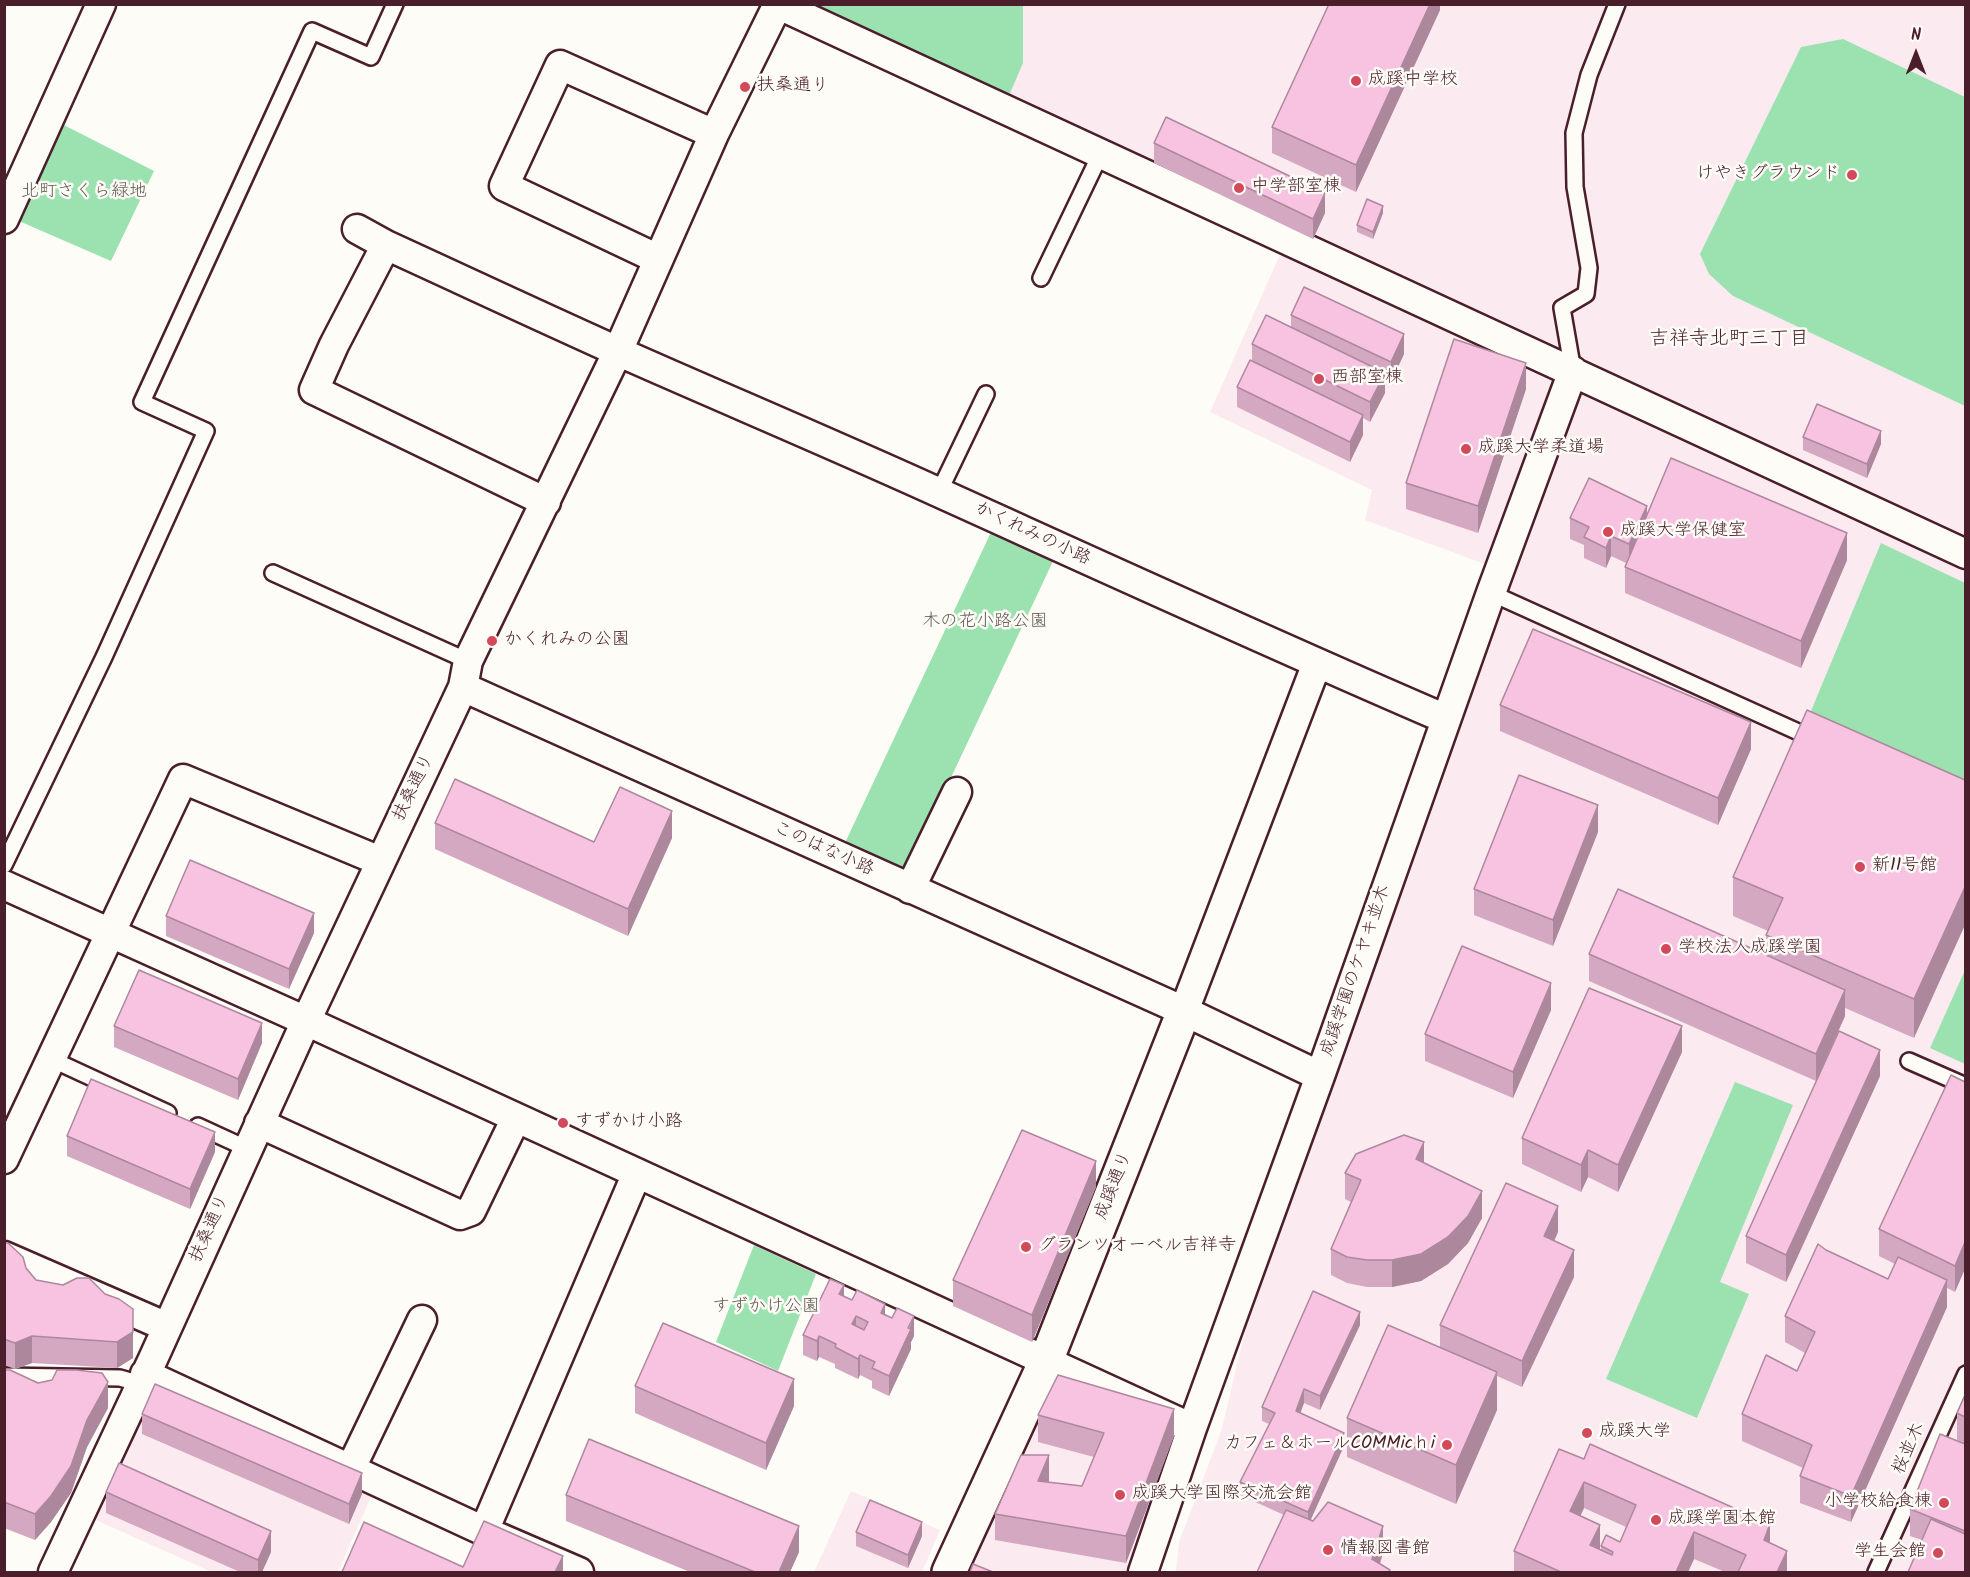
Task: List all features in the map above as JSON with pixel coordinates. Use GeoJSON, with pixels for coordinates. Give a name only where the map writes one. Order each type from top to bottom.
{"type":"FeatureCollection","features":[{"type":"Feature","properties":{"kind":"street"},"geometry":{"type":"LineString","coordinates":[[4,219],[101,4]]}},
{"type":"Feature","properties":{"kind":"street"},"geometry":{"type":"LineString","coordinates":[[778,5],[1100,155],[1573,370],[1965,554]]}},
{"type":"Feature","properties":{"kind":"street","name":"扶桑通り"},"geometry":{"type":"LineString","coordinates":[[53,1572],[466,674],[618,351],[714,134],[778,5]]}},
{"type":"Feature","properties":{"kind":"street"},"geometry":{"type":"LineString","coordinates":[[658,259],[504,186],[560,65],[714,134]]}},
{"type":"Feature","properties":{"kind":"street","name":"かくれみの小路"},"geometry":{"type":"LineString","coordinates":[[357,229],[386,245],[618,351],[1446,719]]}},
{"type":"Feature","properties":{"kind":"street"},"geometry":{"type":"LineString","coordinates":[[386,245],[334,345],[314,390],[546,502]]}},
{"type":"Feature","properties":{"kind":"street","name":"成蹊学園のケヤキ並木"},"geometry":{"type":"LineString","coordinates":[[1143,1572],[1192,1428],[1573,370]]}},
{"type":"Feature","properties":{"kind":"street"},"geometry":{"type":"LineString","coordinates":[[1184,1011],[1317,663]]}},
{"type":"Feature","properties":{"kind":"street","name":"このはな小路"},"geometry":{"type":"LineString","coordinates":[[466,674],[910,889],[1184,1011],[1320,1076]]}},
{"type":"Feature","properties":{"kind":"street"},"geometry":{"type":"LineString","coordinates":[[4,1159],[183,779],[380,861]]}},
{"type":"Feature","properties":{"kind":"street"},"geometry":{"type":"LineString","coordinates":[[910,889],[957,792]]}},
{"type":"Feature","properties":{"kind":"street"},"geometry":{"type":"LineString","coordinates":[[4,885],[306,1021],[1192,1428]]}},
{"type":"Feature","properties":{"kind":"street","name":"成蹊通り"},"geometry":{"type":"LineString","coordinates":[[949,1572],[1046,1361],[1184,1011]]}},
{"type":"Feature","properties":{"kind":"street"},"geometry":{"type":"LineString","coordinates":[[259,1123],[460,1215],[471,1211],[516,1118]]}},
{"type":"Feature","properties":{"kind":"street"},"geometry":{"type":"LineString","coordinates":[[484,1531],[636,1173]]}},
{"type":"Feature","properties":{"kind":"street"},"geometry":{"type":"LineString","coordinates":[[4,1256],[167,1327]]}},
{"type":"Feature","properties":{"kind":"street"},"geometry":{"type":"LineString","coordinates":[[351,1468],[422,1320]]}},
{"type":"Feature","properties":{"kind":"street"},"geometry":{"type":"LineString","coordinates":[[143,1379],[351,1468],[484,1531],[579,1572]]}},
{"type":"Feature","properties":{"kind":"lane"},"geometry":{"type":"LineString","coordinates":[[4,865],[104,657],[206,431],[142,402],[312,31],[371,57],[395,4]]}},
{"type":"Feature","properties":{"kind":"lane"},"geometry":{"type":"LineString","coordinates":[[1573,370],[1562,308],[1586,294],[1589,268],[1575,186],[1574,133],[1589,75],[1617,4]]}},
{"type":"Feature","properties":{"kind":"lane"},"geometry":{"type":"LineString","coordinates":[[1041,278],[1100,155]]}},
{"type":"Feature","properties":{"kind":"lane"},"geometry":{"type":"LineString","coordinates":[[939,492],[986,394]]}},
{"type":"Feature","properties":{"kind":"lane"},"geometry":{"type":"LineString","coordinates":[[273,573],[466,674]]}},
{"type":"Feature","properties":{"kind":"lane"},"geometry":{"type":"LineString","coordinates":[[1491,593],[1825,743]]}},
{"type":"Feature","properties":{"kind":"lane"},"geometry":{"type":"LineString","coordinates":[[51,1059],[248,1149]]}},
{"type":"Feature","properties":{"kind":"lane"},"geometry":{"type":"LineString","coordinates":[[1909,1061],[1965,1086]]}},
{"type":"Feature","properties":{"kind":"lane","name":"桜並木"},"geometry":{"type":"LineString","coordinates":[[1876,1572],[1965,1374]]}},
{"type":"Feature","properties":{"kind":"lane"},"geometry":{"type":"LineString","coordinates":[[4,1376],[143,1379]]}},
{"type":"Feature","properties":{"kind":"shaded area","name":"学校法人成蹊学園"},"geometry":{"type":"Polygon","coordinates":[[[784,4],[1965,5],[1965,1572],[1176,1572],[1179,1542],[1221,1432],[1256,1286],[1493,567],[1365,520],[1372,490],[1210,412],[1282,250],[784,4]]]}},
{"type":"Feature","properties":{"kind":"shaded area"},"geometry":{"type":"Polygon","coordinates":[[[1056,1380],[1185,1431],[1143,1522],[1131,1572],[966,1572],[1056,1380]]]}},
{"type":"Feature","properties":{"kind":"shaded area"},"geometry":{"type":"Polygon","coordinates":[[[148,1389],[373,1492],[338,1572],[212,1572],[89,1517],[148,1389]]]}},
{"type":"Feature","properties":{"kind":"shaded area"},"geometry":{"type":"Polygon","coordinates":[[[851,1491],[940,1530],[922,1572],[814,1572],[851,1491]]]}},
{"type":"Feature","properties":{"kind":"green space"},"geometry":{"type":"Polygon","coordinates":[[[787,5],[1023,5],[1023,63],[1002,112],[787,5]]]}},
{"type":"Feature","properties":{"kind":"green space","name":"けやきグラウンド"},"geometry":{"type":"Polygon","coordinates":[[[1843,39],[1965,97],[1965,406],[1733,296],[1709,274],[1700,254],[1801,47],[1843,39]]]}},
{"type":"Feature","properties":{"kind":"green space","name":"北町さくら緑地"},"geometry":{"type":"Polygon","coordinates":[[[58,122],[154,171],[111,261],[12,218],[58,122]]]}},
{"type":"Feature","properties":{"kind":"green space","name":"木の花小路公園"},"geometry":{"type":"Polygon","coordinates":[[[993,528],[1055,557],[906,873],[843,847],[993,528]]]}},
{"type":"Feature","properties":{"kind":"green space"},"geometry":{"type":"Polygon","coordinates":[[[1881,543],[1965,583],[1965,801],[1803,730],[1881,543]]]}},
{"type":"Feature","properties":{"kind":"green space"},"geometry":{"type":"Polygon","coordinates":[[[1965,970],[1965,1064],[1930,1048],[1965,970]]]}},
{"type":"Feature","properties":{"kind":"green space"},"geometry":{"type":"Polygon","coordinates":[[[1735,1082],[1793,1105],[1720,1282],[1749,1294],[1697,1418],[1606,1379],[1735,1082]]]}},
{"type":"Feature","properties":{"kind":"green space","name":"すずかけ公園"},"geometry":{"type":"Polygon","coordinates":[[[754,1245],[816,1274],[778,1371],[716,1342],[754,1245]]]}},
{"type":"Feature","properties":{"kind":"building","name":"成蹊中学校"},"geometry":{"type":"Polygon","coordinates":[[[1329,4],[1430,4],[1356,165],[1272,127],[1329,4]]]}},
{"type":"Feature","properties":{"kind":"building"},"geometry":{"type":"Polygon","coordinates":[[[1166,117],[1325,193],[1313,219],[1154,143],[1166,117]]]}},
{"type":"Feature","properties":{"kind":"building"},"geometry":{"type":"Polygon","coordinates":[[[1367,199],[1383,206],[1373,232],[1357,225],[1367,199]]]}},
{"type":"Feature","properties":{"kind":"building"},"geometry":{"type":"Polygon","coordinates":[[[1304,287],[1404,334],[1391,362],[1291,315],[1304,287]]]}},
{"type":"Feature","properties":{"kind":"building"},"geometry":{"type":"Polygon","coordinates":[[[1266,315],[1385,373],[1370,402],[1252,344],[1266,315]]]}},
{"type":"Feature","properties":{"kind":"building","name":"成蹊大学柔道場"},"geometry":{"type":"Polygon","coordinates":[[[1454,339],[1526,363],[1478,506],[1406,483],[1454,339]]]}},
{"type":"Feature","properties":{"kind":"building"},"geometry":{"type":"Polygon","coordinates":[[[1250,360],[1363,415],[1350,442],[1237,387],[1250,360]]]}},
{"type":"Feature","properties":{"kind":"building"},"geometry":{"type":"Polygon","coordinates":[[[1817,404],[1881,431],[1867,464],[1803,437],[1817,404]]]}},
{"type":"Feature","properties":{"kind":"building"},"geometry":{"type":"Polygon","coordinates":[[[1671,458],[1847,533],[1801,641],[1625,567],[1671,458]]]}},
{"type":"Feature","properties":{"kind":"building"},"geometry":{"type":"Polygon","coordinates":[[[1589,478],[1647,506],[1629,544],[1611,536],[1606,548],[1584,537],[1589,527],[1570,518],[1589,478]]]}},
{"type":"Feature","properties":{"kind":"building"},"geometry":{"type":"Polygon","coordinates":[[[1533,629],[1751,722],[1718,798],[1500,705],[1533,629]]]}},
{"type":"Feature","properties":{"kind":"building","name":"新11号館"},"geometry":{"type":"Polygon","coordinates":[[[1807,710],[1965,780],[1965,887],[1914,999],[1766,935],[1783,898],[1733,877],[1807,710]]]}},
{"type":"Feature","properties":{"kind":"building"},"geometry":{"type":"Polygon","coordinates":[[[1519,775],[1598,805],[1553,920],[1474,889],[1519,775]]]}},
{"type":"Feature","properties":{"kind":"building"},"geometry":{"type":"Polygon","coordinates":[[[455,779],[594,842],[620,787],[672,811],[628,909],[435,823],[455,779]]]}},
{"type":"Feature","properties":{"kind":"building"},"geometry":{"type":"Polygon","coordinates":[[[190,860],[314,913],[289,969],[166,916],[190,860]]]}},
{"type":"Feature","properties":{"kind":"building"},"geometry":{"type":"Polygon","coordinates":[[[1618,889],[1845,990],[1816,1054],[1589,954],[1618,889]]]}},
{"type":"Feature","properties":{"kind":"building"},"geometry":{"type":"Polygon","coordinates":[[[1462,946],[1551,983],[1513,1072],[1425,1034],[1462,946]]]}},
{"type":"Feature","properties":{"kind":"building"},"geometry":{"type":"Polygon","coordinates":[[[139,970],[262,1023],[238,1079],[114,1026],[139,970]]]}},
{"type":"Feature","properties":{"kind":"building"},"geometry":{"type":"Polygon","coordinates":[[[1589,988],[1682,1026],[1618,1165],[1588,1150],[1581,1165],[1522,1138],[1589,988]]]}},
{"type":"Feature","properties":{"kind":"building"},"geometry":{"type":"Polygon","coordinates":[[[1839,1031],[1880,1050],[1786,1255],[1746,1236],[1839,1031]]]}},
{"type":"Feature","properties":{"kind":"building"},"geometry":{"type":"Polygon","coordinates":[[[1951,1075],[1965,1082],[1965,1242],[1955,1266],[1879,1229],[1951,1075]]]}},
{"type":"Feature","properties":{"kind":"building"},"geometry":{"type":"Polygon","coordinates":[[[91,1079],[215,1132],[190,1189],[67,1136],[91,1079]]]}},
{"type":"Feature","properties":{"kind":"building","name":"グランツオーベル吉祥寺"},"geometry":{"type":"Polygon","coordinates":[[[1022,1130],[1096,1161],[1032,1315],[953,1280],[1022,1130]]]}},
{"type":"Feature","properties":{"kind":"building"},"geometry":{"type":"Polygon","coordinates":[[[1404,1135],[1424,1142],[1416,1159],[1482,1191],[1468,1216],[1448,1237],[1421,1254],[1392,1260],[1367,1260],[1347,1257],[1331,1249],[1361,1180],[1345,1173],[1356,1154],[1404,1135]]]}},
{"type":"Feature","properties":{"kind":"building"},"geometry":{"type":"Polygon","coordinates":[[[1506,1183],[1558,1206],[1544,1236],[1574,1250],[1522,1361],[1440,1325],[1506,1183]]]}},
{"type":"Feature","properties":{"kind":"building"},"geometry":{"type":"Polygon","coordinates":[[[4,1243],[8,1243],[23,1257],[26,1268],[36,1280],[63,1285],[77,1278],[89,1278],[105,1294],[119,1299],[133,1309],[133,1332],[117,1342],[32,1336],[15,1343],[4,1339],[4,1243]]]}},
{"type":"Feature","properties":{"kind":"building"},"geometry":{"type":"Polygon","coordinates":[[[1818,1244],[1888,1279],[1898,1257],[1947,1280],[1851,1496],[1800,1476],[1812,1445],[1742,1414],[1766,1355],[1797,1371],[1815,1332],[1785,1316],[1818,1244]]]}},
{"type":"Feature","properties":{"kind":"building"},"geometry":{"type":"Polygon","coordinates":[[[830,1279],[844,1285],[839,1294],[852,1300],[857,1290],[885,1304],[881,1313],[892,1318],[897,1308],[914,1316],[908,1328],[911,1329],[889,1376],[872,1368],[875,1362],[860,1355],[858,1359],[819,1336],[817,1341],[803,1335],[830,1279]],[[856,1316],[852,1324],[864,1330],[868,1322],[856,1316]]]}},
{"type":"Feature","properties":{"kind":"building"},"geometry":{"type":"Polygon","coordinates":[[[1313,1291],[1360,1312],[1320,1396],[1304,1389],[1296,1411],[1344,1433],[1308,1512],[1240,1482],[1275,1413],[1262,1407],[1313,1291]]]}},
{"type":"Feature","properties":{"kind":"building"},"geometry":{"type":"Polygon","coordinates":[[[663,1323],[794,1379],[766,1443],[635,1386],[663,1323]]]}},
{"type":"Feature","properties":{"kind":"building"},"geometry":{"type":"Polygon","coordinates":[[[1388,1325],[1497,1372],[1456,1465],[1347,1418],[1388,1325]]]}},
{"type":"Feature","properties":{"kind":"building"},"geometry":{"type":"Polygon","coordinates":[[[4,1370],[10,1370],[38,1383],[52,1380],[57,1370],[102,1373],[108,1382],[87,1420],[71,1466],[51,1496],[35,1514],[4,1502],[4,1370]]]}},
{"type":"Feature","properties":{"kind":"building"},"geometry":{"type":"Polygon","coordinates":[[[1058,1375],[1174,1409],[1126,1536],[995,1514],[1021,1455],[1049,1455],[1038,1481],[1082,1486],[1104,1433],[1038,1415],[1058,1375]]]}},
{"type":"Feature","properties":{"kind":"building"},"geometry":{"type":"Polygon","coordinates":[[[155,1384],[362,1473],[349,1504],[142,1414],[155,1384]]]}},
{"type":"Feature","properties":{"kind":"building"},"geometry":{"type":"Polygon","coordinates":[[[1965,1395],[1965,1417],[1957,1413],[1965,1395]]]}},
{"type":"Feature","properties":{"kind":"building"},"geometry":{"type":"Polygon","coordinates":[[[1940,1434],[1965,1444],[1965,1531],[1910,1509],[1940,1434]]]}},
{"type":"Feature","properties":{"kind":"building"},"geometry":{"type":"Polygon","coordinates":[[[589,1439],[799,1526],[779,1572],[755,1572],[566,1495],[589,1439]]]}},
{"type":"Feature","properties":{"kind":"building"},"geometry":{"type":"Polygon","coordinates":[[[1590,1444],[1770,1524],[1764,1540],[1787,1551],[1777,1572],[1738,1572],[1746,1555],[1694,1532],[1676,1572],[1561,1572],[1514,1551],[1559,1449],[1584,1459],[1590,1444]],[[1584,1482],[1570,1511],[1600,1525],[1590,1545],[1612,1555],[1613,1552],[1601,1546],[1606,1535],[1620,1542],[1636,1505],[1584,1482]]]}},
{"type":"Feature","properties":{"kind":"building"},"geometry":{"type":"Polygon","coordinates":[[[119,1463],[271,1531],[258,1560],[106,1492],[119,1463]]]}},
{"type":"Feature","properties":{"kind":"building"},"geometry":{"type":"Polygon","coordinates":[[[870,1500],[922,1522],[908,1555],[856,1532],[870,1500]]]}},
{"type":"Feature","properties":{"kind":"building"},"geometry":{"type":"Polygon","coordinates":[[[1328,1502],[1383,1526],[1372,1559],[1390,1570],[1389,1572],[1257,1572],[1286,1510],[1313,1521],[1328,1502]]]}},
{"type":"Feature","properties":{"kind":"building"},"geometry":{"type":"Polygon","coordinates":[[[1931,1519],[1965,1534],[1965,1572],[1908,1572],[1931,1519]]]}},
{"type":"Feature","properties":{"kind":"building"},"geometry":{"type":"Polygon","coordinates":[[[484,1521],[563,1556],[555,1572],[342,1572],[364,1522],[463,1567],[484,1521]]]}},
{"type":"Feature","properties":{"kind":"building"},"geometry":{"type":"Polygon","coordinates":[[[973,1564],[993,1572],[970,1572],[973,1564]]]}},
{"type":"Feature","properties":{"kind":"place","name":"成蹊中学校"},"geometry":{"type":"Point","coordinates":[1356,81]}},
{"type":"Feature","properties":{"kind":"place","name":"扶桑通り"},"geometry":{"type":"Point","coordinates":[745,87]}},
{"type":"Feature","properties":{"kind":"place","name":"けやきグラウンド"},"geometry":{"type":"Point","coordinates":[1852,175]}},
{"type":"Feature","properties":{"kind":"place","name":"中学部室棟"},"geometry":{"type":"Point","coordinates":[1239,188]}},
{"type":"Feature","properties":{"kind":"place","name":"西部室棟"},"geometry":{"type":"Point","coordinates":[1319,379]}},
{"type":"Feature","properties":{"kind":"place","name":"成蹊大学柔道場"},"geometry":{"type":"Point","coordinates":[1466,449]}},
{"type":"Feature","properties":{"kind":"place","name":"成蹊大学保健室"},"geometry":{"type":"Point","coordinates":[1608,532]}},
{"type":"Feature","properties":{"kind":"place","name":"かくれみの公園"},"geometry":{"type":"Point","coordinates":[492,641]}},
{"type":"Feature","properties":{"kind":"place","name":"新11号館"},"geometry":{"type":"Point","coordinates":[1860,867]}},
{"type":"Feature","properties":{"kind":"place","name":"学校法人成蹊学園"},"geometry":{"type":"Point","coordinates":[1666,949]}},
{"type":"Feature","properties":{"kind":"place","name":"すずかけ小路"},"geometry":{"type":"Point","coordinates":[563,1123]}},
{"type":"Feature","properties":{"kind":"place","name":"グランツオーベル吉祥寺"},"geometry":{"type":"Point","coordinates":[1026,1247]}},
{"type":"Feature","properties":{"kind":"place","name":"成蹊大学"},"geometry":{"type":"Point","coordinates":[1587,1433]}},
{"type":"Feature","properties":{"kind":"place","name":"カフェ＆ホールCOMMicｈi"},"geometry":{"type":"Point","coordinates":[1447,1445]}},
{"type":"Feature","properties":{"kind":"place","name":"成蹊大学国際交流会館"},"geometry":{"type":"Point","coordinates":[1120,1495]}},
{"type":"Feature","properties":{"kind":"place","name":"小学校給食棟"},"geometry":{"type":"Point","coordinates":[1944,1503]}},
{"type":"Feature","properties":{"kind":"place","name":"成蹊学園本館"},"geometry":{"type":"Point","coordinates":[1656,1520]}},
{"type":"Feature","properties":{"kind":"place","name":"情報図書館"},"geometry":{"type":"Point","coordinates":[1328,1550]}},
{"type":"Feature","properties":{"kind":"place","name":"学生会館"},"geometry":{"type":"Point","coordinates":[1938,1553]}},
{"type":"Feature","properties":{"kind":"district","name":"吉祥寺北町三丁目"},"geometry":{"type":"Point","coordinates":[1729,341]}}]}
